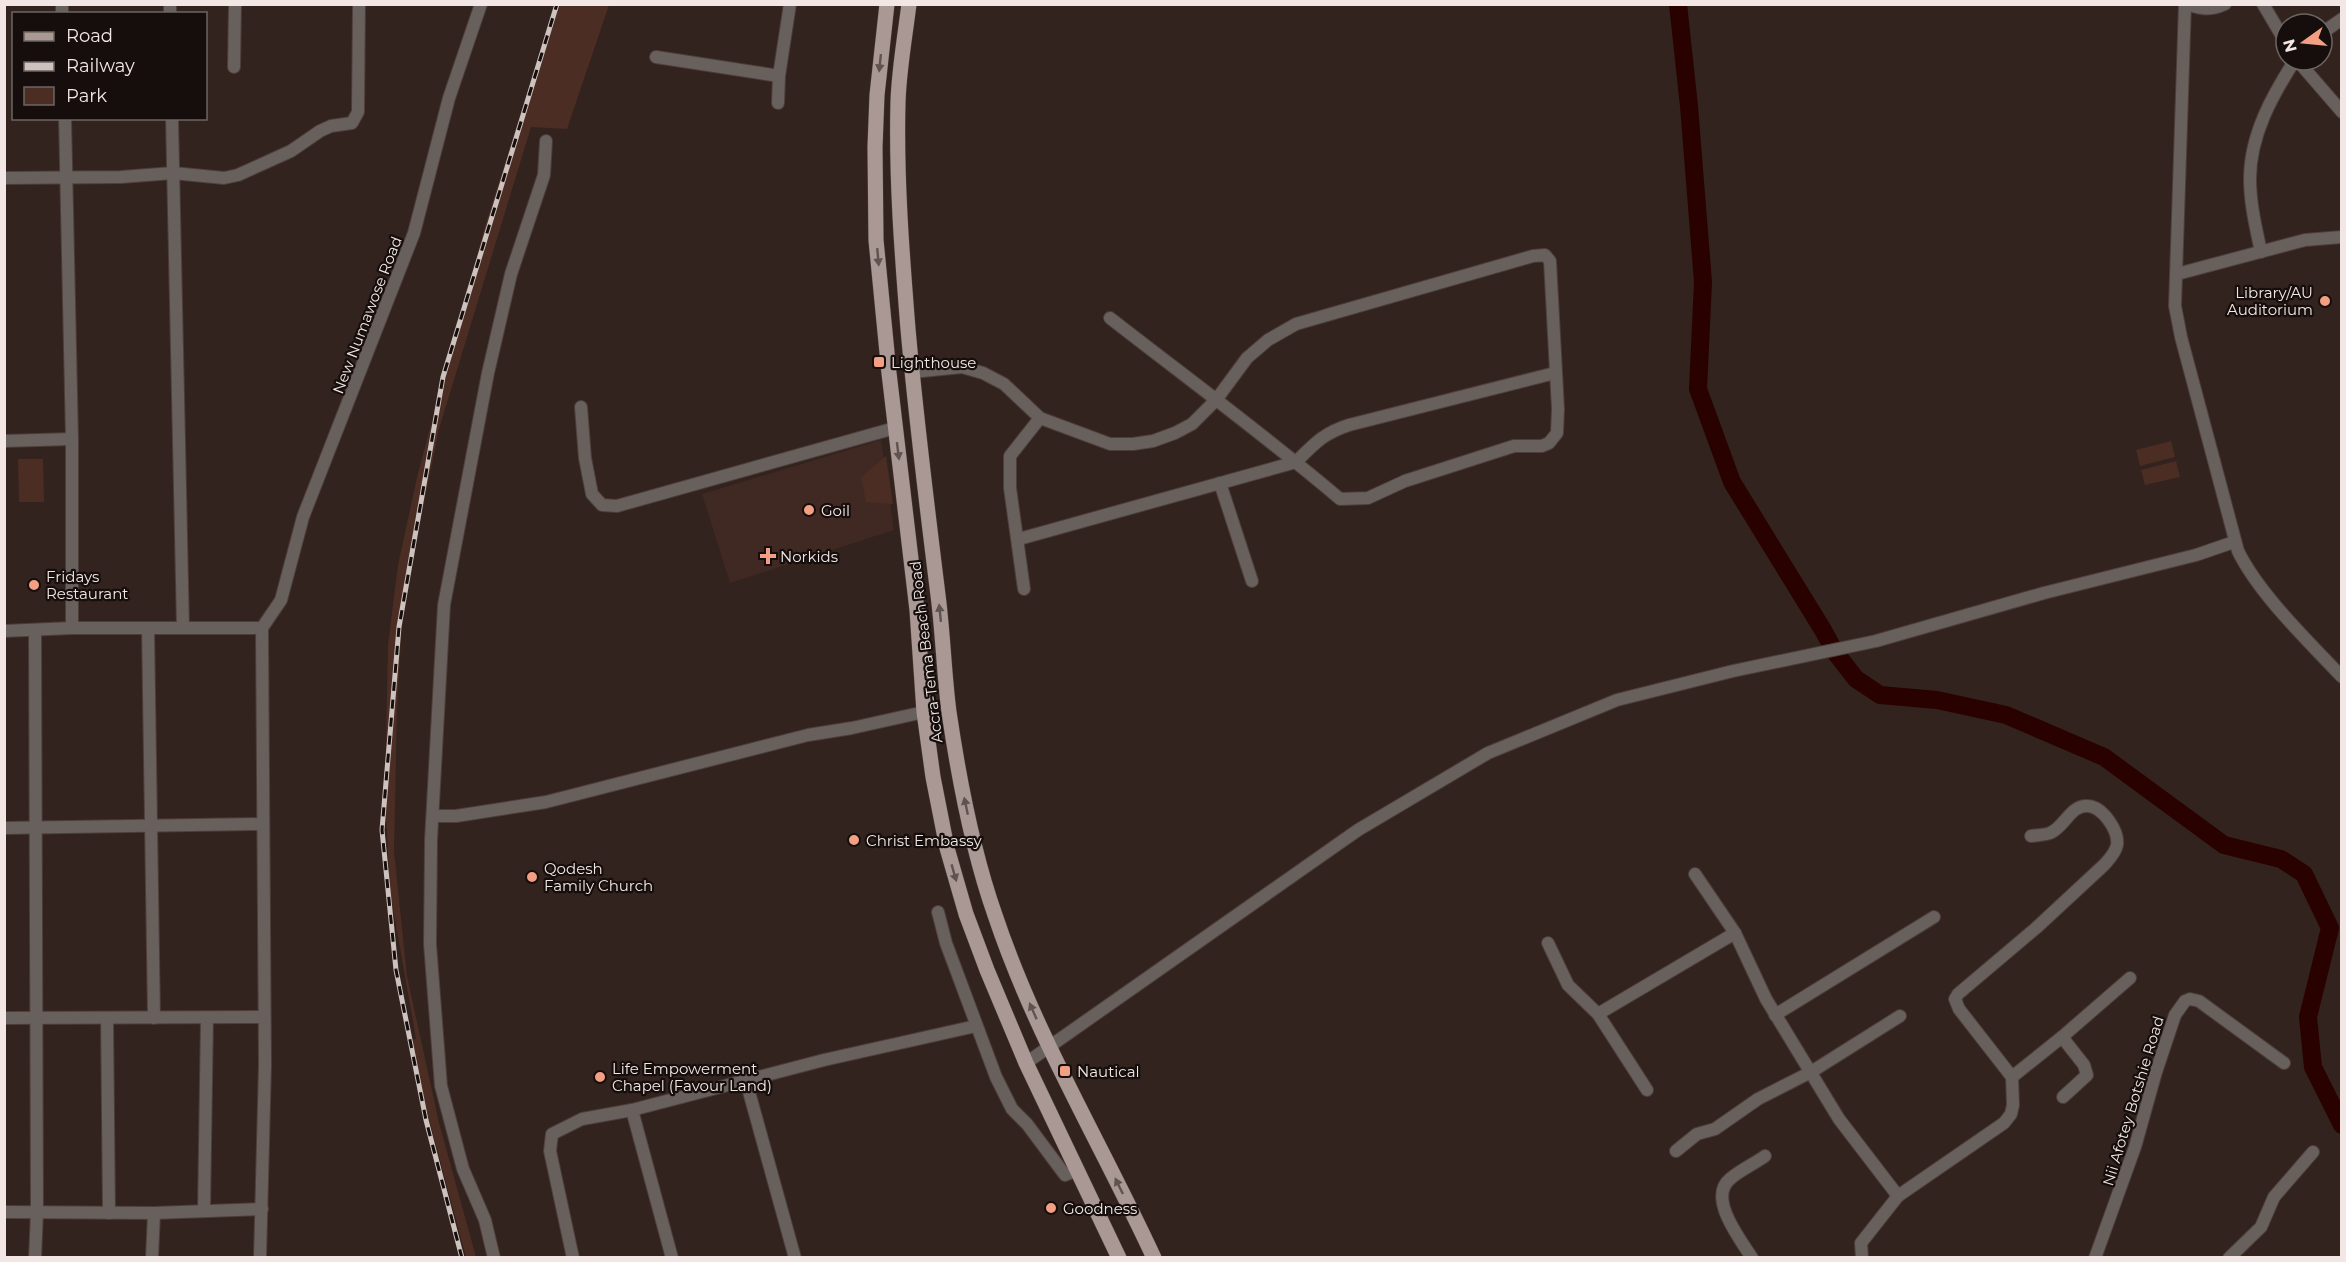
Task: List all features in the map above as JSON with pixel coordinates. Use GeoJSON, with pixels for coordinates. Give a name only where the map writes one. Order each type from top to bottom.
{"type":"FeatureCollection","features":[{"type":"Feature","properties":{"kind":"main road","name":"Accra-Tema Beach Road"},"geometry":{"type":"LineString","coordinates":[[887,4],[876,105],[876,240],[916,610],[924,712],[933,777],[947,848],[966,914],[1026,1063],[1119,1257]]}},
{"type":"Feature","properties":{"kind":"main road","name":"Accra-Tema Beach Road"},"geometry":{"type":"LineString","coordinates":[[909,4],[898,97],[900,240],[949,710],[959,770],[976,853],[1011,962],[1050,1047],[1154,1257]]}},
{"type":"Feature","properties":{"kind":"main road"},"geometry":{"type":"LineString","coordinates":[[924,712],[949,710]]}},
{"type":"Feature","properties":{"kind":"street"},"geometry":{"type":"LineString","coordinates":[[234,67],[235,4]]}},
{"type":"Feature","properties":{"kind":"street"},"geometry":{"type":"LineString","coordinates":[[4,178],[173,173],[224,178],[238,175],[291,151],[331,126],[349,125],[355,121],[358,112],[359,4]]}},
{"type":"Feature","properties":{"kind":"street","name":"New Numawose Road"},"geometry":{"type":"LineString","coordinates":[[262,628],[281,600],[303,517],[414,233],[449,98],[481,4]]}},
{"type":"Feature","properties":{"kind":"street"},"geometry":{"type":"LineString","coordinates":[[778,103],[779,76],[790,4]]}},
{"type":"Feature","properties":{"kind":"street"},"geometry":{"type":"LineString","coordinates":[[2225,4],[2210,10],[2186,4],[2175,306],[2234,542],[2246,567],[2285,615],[2342,677]]}},
{"type":"Feature","properties":{"kind":"street"},"geometry":{"type":"LineString","coordinates":[[2264,4],[2274,22]]}},
{"type":"Feature","properties":{"kind":"street"},"geometry":{"type":"LineString","coordinates":[[656,57],[779,76]]}},
{"type":"Feature","properties":{"kind":"street"},"geometry":{"type":"LineString","coordinates":[[2261,252],[2253,212],[2250,177],[2260,127],[2268,105],[2289,72]]}},
{"type":"Feature","properties":{"kind":"street"},"geometry":{"type":"LineString","coordinates":[[2307,72],[2342,112]]}},
{"type":"Feature","properties":{"kind":"street"},"geometry":{"type":"LineString","coordinates":[[65,120],[72,439],[72,628]]}},
{"type":"Feature","properties":{"kind":"street"},"geometry":{"type":"LineString","coordinates":[[172,120],[183,628]]}},
{"type":"Feature","properties":{"kind":"street"},"geometry":{"type":"LineString","coordinates":[[494,1257],[485,1220],[463,1169],[441,1086],[430,944],[431,840],[444,605],[488,374],[511,274],[544,175],[546,141]]}},
{"type":"Feature","properties":{"kind":"street"},"geometry":{"type":"LineString","coordinates":[[2177,274],[2305,240],[2342,237]]}},
{"type":"Feature","properties":{"kind":"street"},"geometry":{"type":"LineString","coordinates":[[912,372],[962,367],[983,373],[1004,384],[1040,418],[1110,444],[1153,441],[1192,424],[1215,400],[1247,358],[1268,340],[1296,324],[1541,255],[1548,257],[1550,261],[1558,409],[1557,434],[1549,443],[1542,446],[1514,446],[1405,481],[1368,498],[1340,498],[1296,462],[1215,400],[1110,318]]}},
{"type":"Feature","properties":{"kind":"street"},"geometry":{"type":"LineString","coordinates":[[1019,539],[1296,462],[1330,431],[1555,373]]}},
{"type":"Feature","properties":{"kind":"street"},"geometry":{"type":"LineString","coordinates":[[581,407],[585,458],[592,494],[602,505],[617,506],[895,428]]}},
{"type":"Feature","properties":{"kind":"street"},"geometry":{"type":"LineString","coordinates":[[1024,589],[1019,539],[1010,488],[1010,456],[1040,418]]}},
{"type":"Feature","properties":{"kind":"street"},"geometry":{"type":"LineString","coordinates":[[4,441],[72,439]]}},
{"type":"Feature","properties":{"kind":"street"},"geometry":{"type":"LineString","coordinates":[[1220,483],[1252,581]]}},
{"type":"Feature","properties":{"kind":"street"},"geometry":{"type":"LineString","coordinates":[[1026,1063],[1358,830],[1488,753],[1617,700],[1733,671],[1859,645],[2196,555],[2234,542]]}},
{"type":"Feature","properties":{"kind":"street"},"geometry":{"type":"LineString","coordinates":[[4,631],[72,628],[262,628],[265,1065],[260,1257]]}},
{"type":"Feature","properties":{"kind":"street"},"geometry":{"type":"LineString","coordinates":[[148,628],[154,1018]]}},
{"type":"Feature","properties":{"kind":"street"},"geometry":{"type":"LineString","coordinates":[[35,630],[37,1212],[35,1257]]}},
{"type":"Feature","properties":{"kind":"street"},"geometry":{"type":"LineString","coordinates":[[434,816],[456,816],[546,802],[808,735],[863,726],[924,712]]}},
{"type":"Feature","properties":{"kind":"street"},"geometry":{"type":"LineString","coordinates":[[1862,1257],[1862,1243],[1898,1196],[2004,1123],[2011,1114],[2013,1077],[1959,1009],[1955,999],[1958,993],[2036,928],[2104,865],[2112,856],[2117,845],[2114,830],[2109,822],[2095,808],[2088,806],[2079,807],[2051,833],[2031,836]]}},
{"type":"Feature","properties":{"kind":"street"},"geometry":{"type":"LineString","coordinates":[[4,828],[263,824]]}},
{"type":"Feature","properties":{"kind":"street"},"geometry":{"type":"LineString","coordinates":[[1695,873],[1735,933],[1775,1015],[1839,1119],[1898,1196]]}},
{"type":"Feature","properties":{"kind":"street"},"geometry":{"type":"LineString","coordinates":[[938,912],[976,1026],[996,1077],[1012,1109],[1027,1124],[1065,1175],[1077,1170]]}},
{"type":"Feature","properties":{"kind":"street"},"geometry":{"type":"LineString","coordinates":[[1775,1015],[1934,918]]}},
{"type":"Feature","properties":{"kind":"street"},"geometry":{"type":"LineString","coordinates":[[1598,1014],[1735,933]]}},
{"type":"Feature","properties":{"kind":"street"},"geometry":{"type":"LineString","coordinates":[[1548,943],[1568,985],[1598,1014],[1647,1090]]}},
{"type":"Feature","properties":{"kind":"street"},"geometry":{"type":"LineString","coordinates":[[2013,1077],[2130,978]]}},
{"type":"Feature","properties":{"kind":"street","name":"Nii Afotey Botshie Road"},"geometry":{"type":"LineString","coordinates":[[2095,1257],[2135,1147],[2156,1072],[2175,1016],[2185,1001],[2190,999],[2199,1001],[2284,1063]]}},
{"type":"Feature","properties":{"kind":"street"},"geometry":{"type":"LineString","coordinates":[[1676,1151],[1697,1134],[1715,1129],[1758,1100],[1811,1072],[1900,1016]]}},
{"type":"Feature","properties":{"kind":"street"},"geometry":{"type":"LineString","coordinates":[[4,1018],[263,1017]]}},
{"type":"Feature","properties":{"kind":"street"},"geometry":{"type":"LineString","coordinates":[[107,1018],[109,1213]]}},
{"type":"Feature","properties":{"kind":"street"},"geometry":{"type":"LineString","coordinates":[[204,1211],[207,1018]]}},
{"type":"Feature","properties":{"kind":"street"},"geometry":{"type":"LineString","coordinates":[[573,1257],[550,1150],[552,1134],[582,1119],[632,1110],[824,1060],[976,1026]]}},
{"type":"Feature","properties":{"kind":"street"},"geometry":{"type":"LineString","coordinates":[[2062,1037],[2084,1065],[2087,1075],[2064,1097]]}},
{"type":"Feature","properties":{"kind":"street"},"geometry":{"type":"LineString","coordinates":[[746,1081],[795,1257]]}},
{"type":"Feature","properties":{"kind":"street"},"geometry":{"type":"LineString","coordinates":[[632,1110],[672,1257]]}},
{"type":"Feature","properties":{"kind":"street"},"geometry":{"type":"LineString","coordinates":[[2229,1257],[2261,1227],[2274,1197],[2313,1152]]}},
{"type":"Feature","properties":{"kind":"street"},"geometry":{"type":"LineString","coordinates":[[1752,1257],[1727,1219],[1723,1203],[1724,1186],[1728,1180],[1765,1156]]}},
{"type":"Feature","properties":{"kind":"street"},"geometry":{"type":"LineString","coordinates":[[4,1212],[154,1213],[262,1209]]}},
{"type":"Feature","properties":{"kind":"street"},"geometry":{"type":"LineString","coordinates":[[152,1257],[154,1213]]}},
{"type":"Feature","properties":{"kind":"shaded area"},"geometry":{"type":"Polygon","coordinates":[[[881,440],[894,530],[730,583],[702,494],[881,440]]]}},
{"type":"Feature","properties":{"kind":"green space"},"geometry":{"type":"Polygon","coordinates":[[[555,5],[609,5],[567,129],[531,127],[439,429],[403,605],[397,707],[394,851],[407,976],[439,1123],[476,1257],[466,1257],[408,1041],[416,1039],[390,891],[385,795],[388,645],[398,565],[418,473],[485,226],[555,5]]]}},
{"type":"Feature","properties":{"kind":"green space"},"geometry":{"type":"Polygon","coordinates":[[[2171,441],[2175,457],[2140,466],[2136,450],[2171,441]]]}},
{"type":"Feature","properties":{"kind":"green space"},"geometry":{"type":"Polygon","coordinates":[[[886,456],[893,504],[866,502],[861,477],[886,456]]]}},
{"type":"Feature","properties":{"kind":"green space"},"geometry":{"type":"Polygon","coordinates":[[[18,459],[43,459],[44,502],[19,502],[18,459]]]}},
{"type":"Feature","properties":{"kind":"green space"},"geometry":{"type":"Polygon","coordinates":[[[2176,461],[2180,477],[2145,485],[2141,470],[2176,461]]]}},
{"type":"Feature","properties":{"kind":"waterway"},"geometry":{"type":"LineString","coordinates":[[1678,4],[1689,106],[1703,282],[1698,389],[1732,482],[1835,652],[1856,679],[1880,695],[1937,700],[2006,715],[2104,757],[2224,845],[2281,859],[2304,874],[2330,928],[2308,1017],[2313,1067],[2342,1125]]}},
{"type":"Feature","properties":{"kind":"railway"},"geometry":{"type":"LineString","coordinates":[[462,1258],[426,1120],[396,970],[382,830],[399,627],[443,377],[557,4]]}},
{"type":"Feature","properties":{"kind":"place","name":"Library/AU Auditorium"},"geometry":{"type":"Point","coordinates":[2325,301]}},
{"type":"Feature","properties":{"kind":"place","name":"Lighthouse"},"geometry":{"type":"Point","coordinates":[879,362]}},
{"type":"Feature","properties":{"kind":"place","name":"Goil"},"geometry":{"type":"Point","coordinates":[809,510]}},
{"type":"Feature","properties":{"kind":"place","name":"Norkids"},"geometry":{"type":"Point","coordinates":[768,556]}},
{"type":"Feature","properties":{"kind":"place","name":"Fridays Restaurant"},"geometry":{"type":"Point","coordinates":[34,585]}},
{"type":"Feature","properties":{"kind":"place","name":"Christ Embassy"},"geometry":{"type":"Point","coordinates":[854,840]}},
{"type":"Feature","properties":{"kind":"place","name":"Qodesh Family Church"},"geometry":{"type":"Point","coordinates":[532,877]}},
{"type":"Feature","properties":{"kind":"place","name":"Nautical"},"geometry":{"type":"Point","coordinates":[1065,1071]}},
{"type":"Feature","properties":{"kind":"place","name":"Life Empowerment Chapel (Favour Land)"},"geometry":{"type":"Point","coordinates":[600,1077]}},
{"type":"Feature","properties":{"kind":"place","name":"Goodness"},"geometry":{"type":"Point","coordinates":[1051,1208]}}]}
